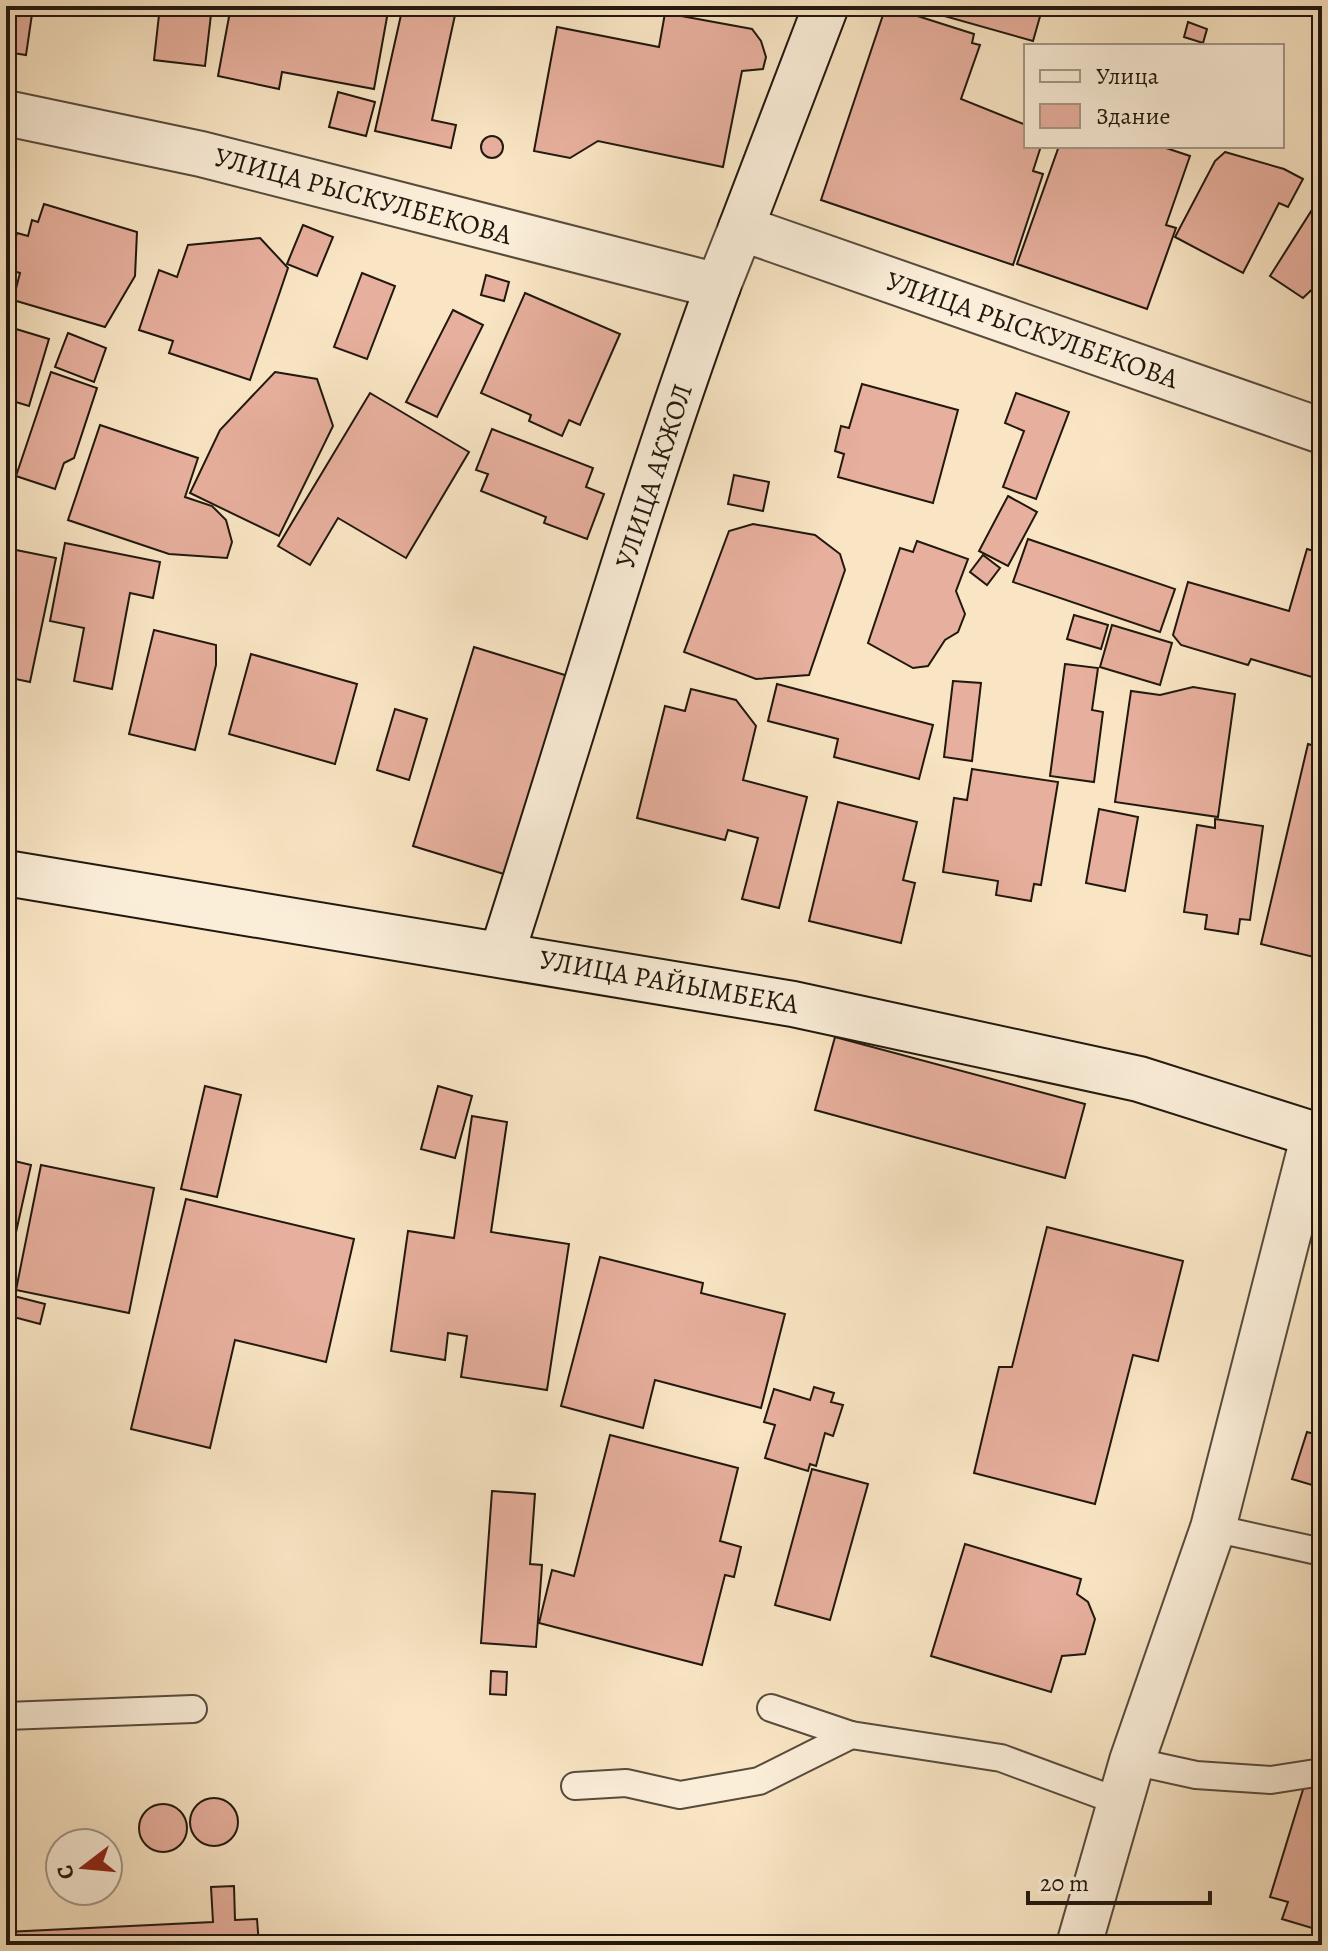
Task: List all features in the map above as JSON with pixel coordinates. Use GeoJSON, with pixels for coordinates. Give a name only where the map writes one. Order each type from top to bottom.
{"type":"FeatureCollection","features":[{"type":"Feature","properties":{"kind":"street","name":"УЛИЦА АКЖОЛ"},"geometry":{"type":"LineString","coordinates":[[502,953],[606,631],[664,435],[826,6]]}},
{"type":"Feature","properties":{"kind":"street","name":"УЛИЦА РЫСКУЛБЕКОВА"},"geometry":{"type":"LineString","coordinates":[[6,113],[201,154],[718,286]]}},
{"type":"Feature","properties":{"kind":"street","name":"УЛИЦА РЫСКУЛБЕКОВА"},"geometry":{"type":"LineString","coordinates":[[741,228],[1322,431]]}},
{"type":"Feature","properties":{"kind":"street","name":"УЛИЦА РАЙЫМБЕКА"},"geometry":{"type":"LineString","coordinates":[[6,873],[502,953],[793,1004],[1139,1079],[1318,1136]]}},
{"type":"Feature","properties":{"kind":"street"},"geometry":{"type":"LineString","coordinates":[[1079,1945],[1132,1761],[1213,1528],[1318,1136]]}},
{"type":"Feature","properties":{"kind":"lane"},"geometry":{"type":"LineString","coordinates":[[1213,1528],[1322,1552]]}},
{"type":"Feature","properties":{"kind":"lane"},"geometry":{"type":"LineString","coordinates":[[771,1708],[851,1735],[1001,1758],[1120,1802]]}},
{"type":"Feature","properties":{"kind":"lane"},"geometry":{"type":"LineString","coordinates":[[6,1716],[193,1709]]}},
{"type":"Feature","properties":{"kind":"lane"},"geometry":{"type":"LineString","coordinates":[[575,1786],[626,1783],[680,1795],[759,1781],[851,1735]]}},
{"type":"Feature","properties":{"kind":"lane"},"geometry":{"type":"LineString","coordinates":[[1132,1761],[1196,1775],[1271,1780],[1322,1772]]}},
{"type":"Feature","properties":{"kind":"building"},"geometry":{"type":"Polygon","coordinates":[[[6,6],[42,6],[41,15],[32,14],[26,55],[6,52],[6,6]]]}},
{"type":"Feature","properties":{"kind":"building"},"geometry":{"type":"Polygon","coordinates":[[[160,6],[212,6],[205,66],[154,60],[160,6]]]}},
{"type":"Feature","properties":{"kind":"building"},"geometry":{"type":"Polygon","coordinates":[[[231,6],[389,6],[374,89],[282,72],[279,89],[218,76],[231,6]]]}},
{"type":"Feature","properties":{"kind":"building"},"geometry":{"type":"Polygon","coordinates":[[[403,6],[457,6],[432,120],[456,125],[451,148],[375,131],[403,6]]]}},
{"type":"Feature","properties":{"kind":"building"},"geometry":{"type":"Polygon","coordinates":[[[886,6],[974,34],[972,43],[980,45],[961,99],[1024,124],[1024,148],[1040,148],[1033,171],[1043,174],[1013,265],[821,200],[886,6]]]}},
{"type":"Feature","properties":{"kind":"building"},"geometry":{"type":"Polygon","coordinates":[[[909,6],[1043,6],[1033,41],[909,6]]]}},
{"type":"Feature","properties":{"kind":"building"},"geometry":{"type":"Polygon","coordinates":[[[665,13],[752,29],[761,41],[766,57],[763,69],[742,71],[723,167],[598,141],[570,158],[534,151],[557,27],[659,47],[665,13]]]}},
{"type":"Feature","properties":{"kind":"building"},"geometry":{"type":"Polygon","coordinates":[[[1188,22],[1207,29],[1203,43],[1184,37],[1188,22]]]}},
{"type":"Feature","properties":{"kind":"building"},"geometry":{"type":"Polygon","coordinates":[[[338,92],[375,102],[366,136],[329,127],[338,92]]]}},
{"type":"Feature","properties":{"kind":"building"},"geometry":{"type":"Polygon","coordinates":[[[492,136],[500,139],[503,147],[500,155],[492,158],[484,155],[481,147],[484,139],[492,136]]]}},
{"type":"Feature","properties":{"kind":"building"},"geometry":{"type":"Polygon","coordinates":[[[1058,148],[1166,148],[1190,156],[1166,225],[1176,228],[1147,309],[1017,264],[1058,148]]]}},
{"type":"Feature","properties":{"kind":"building"},"geometry":{"type":"Polygon","coordinates":[[[1225,152],[1284,169],[1303,179],[1288,207],[1279,203],[1243,273],[1175,237],[1215,161],[1225,152]]]}},
{"type":"Feature","properties":{"kind":"building"},"geometry":{"type":"Polygon","coordinates":[[[1322,194],[1322,280],[1303,298],[1270,276],[1322,194]]]}},
{"type":"Feature","properties":{"kind":"building"},"geometry":{"type":"Polygon","coordinates":[[[44,204],[137,232],[135,276],[105,327],[13,300],[20,273],[6,269],[17,233],[28,236],[32,220],[38,222],[44,204]]]}},
{"type":"Feature","properties":{"kind":"building"},"geometry":{"type":"Polygon","coordinates":[[[303,225],[333,237],[317,276],[287,264],[303,225]]]}},
{"type":"Feature","properties":{"kind":"building"},"geometry":{"type":"Polygon","coordinates":[[[260,238],[288,268],[250,380],[169,353],[173,341],[139,330],[159,270],[177,277],[188,245],[260,238]]]}},
{"type":"Feature","properties":{"kind":"building"},"geometry":{"type":"Polygon","coordinates":[[[362,273],[395,286],[367,359],[334,347],[362,273]]]}},
{"type":"Feature","properties":{"kind":"building"},"geometry":{"type":"Polygon","coordinates":[[[486,275],[509,282],[504,301],[481,295],[486,275]]]}},
{"type":"Feature","properties":{"kind":"building"},"geometry":{"type":"Polygon","coordinates":[[[525,293],[620,334],[580,425],[569,420],[562,436],[529,421],[531,415],[481,393],[525,293]]]}},
{"type":"Feature","properties":{"kind":"building"},"geometry":{"type":"Polygon","coordinates":[[[453,310],[483,325],[437,417],[406,402],[453,310]]]}},
{"type":"Feature","properties":{"kind":"building"},"geometry":{"type":"Polygon","coordinates":[[[6,326],[49,339],[29,406],[6,399],[6,326]]]}},
{"type":"Feature","properties":{"kind":"building"},"geometry":{"type":"Polygon","coordinates":[[[68,333],[106,348],[94,382],[55,367],[68,333]]]}},
{"type":"Feature","properties":{"kind":"building"},"geometry":{"type":"Polygon","coordinates":[[[51,372],[97,388],[74,458],[64,463],[55,489],[16,476],[51,372]]]}},
{"type":"Feature","properties":{"kind":"building"},"geometry":{"type":"Polygon","coordinates":[[[275,372],[317,379],[333,426],[279,536],[190,493],[220,430],[275,372]]]}},
{"type":"Feature","properties":{"kind":"building"},"geometry":{"type":"Polygon","coordinates":[[[862,384],[958,410],[933,503],[838,477],[844,454],[835,451],[841,426],[849,428],[862,384]]]}},
{"type":"Feature","properties":{"kind":"building"},"geometry":{"type":"Polygon","coordinates":[[[370,393],[469,452],[406,558],[338,518],[310,565],[278,546],[370,393]]]}},
{"type":"Feature","properties":{"kind":"building"},"geometry":{"type":"Polygon","coordinates":[[[1016,393],[1069,412],[1036,499],[1003,487],[1024,431],[1005,423],[1016,393]]]}},
{"type":"Feature","properties":{"kind":"building"},"geometry":{"type":"Polygon","coordinates":[[[100,425],[198,458],[185,497],[212,506],[226,520],[232,542],[227,558],[169,554],[68,520],[100,425]]]}},
{"type":"Feature","properties":{"kind":"building"},"geometry":{"type":"Polygon","coordinates":[[[492,429],[593,468],[586,487],[604,494],[587,539],[544,523],[546,517],[481,491],[488,474],[476,470],[492,429]]]}},
{"type":"Feature","properties":{"kind":"building"},"geometry":{"type":"Polygon","coordinates":[[[734,475],[769,482],[763,511],[728,504],[734,475]]]}},
{"type":"Feature","properties":{"kind":"building"},"geometry":{"type":"Polygon","coordinates":[[[1008,496],[1037,512],[1008,566],[979,551],[1008,496]]]}},
{"type":"Feature","properties":{"kind":"building"},"geometry":{"type":"Polygon","coordinates":[[[753,524],[815,535],[840,554],[845,570],[809,675],[756,679],[684,652],[729,531],[753,524]]]}},
{"type":"Feature","properties":{"kind":"building"},"geometry":{"type":"Polygon","coordinates":[[[1028,539],[1175,589],[1160,632],[1013,582],[1028,539]]]}},
{"type":"Feature","properties":{"kind":"building"},"geometry":{"type":"Polygon","coordinates":[[[917,541],[968,559],[956,591],[965,614],[958,632],[945,640],[928,666],[913,668],[868,643],[900,548],[913,552],[917,541]]]}},
{"type":"Feature","properties":{"kind":"building"},"geometry":{"type":"Polygon","coordinates":[[[65,543],[160,562],[153,598],[130,593],[112,689],[74,681],[84,628],[50,621],[65,543]]]}},
{"type":"Feature","properties":{"kind":"building"},"geometry":{"type":"Polygon","coordinates":[[[6,548],[56,558],[30,682],[6,677],[6,548]]]}},
{"type":"Feature","properties":{"kind":"building"},"geometry":{"type":"Polygon","coordinates":[[[1307,549],[1322,553],[1322,680],[1251,659],[1248,665],[1181,645],[1173,635],[1188,582],[1289,611],[1307,549]]]}},
{"type":"Feature","properties":{"kind":"building"},"geometry":{"type":"Polygon","coordinates":[[[983,555],[1000,568],[987,585],[970,572],[983,555]]]}},
{"type":"Feature","properties":{"kind":"building"},"geometry":{"type":"Polygon","coordinates":[[[1074,615],[1108,625],[1101,649],[1067,639],[1074,615]]]}},
{"type":"Feature","properties":{"kind":"building"},"geometry":{"type":"Polygon","coordinates":[[[1112,625],[1172,643],[1160,685],[1100,667],[1112,625]]]}},
{"type":"Feature","properties":{"kind":"building"},"geometry":{"type":"Polygon","coordinates":[[[154,630],[216,645],[216,665],[195,750],[129,734],[154,630]]]}},
{"type":"Feature","properties":{"kind":"building"},"geometry":{"type":"Polygon","coordinates":[[[474,647],[568,676],[507,875],[413,846],[474,647]]]}},
{"type":"Feature","properties":{"kind":"building"},"geometry":{"type":"Polygon","coordinates":[[[251,654],[357,684],[335,764],[229,734],[251,654]]]}},
{"type":"Feature","properties":{"kind":"building"},"geometry":{"type":"Polygon","coordinates":[[[1065,664],[1098,668],[1092,710],[1103,712],[1094,782],[1050,776],[1065,664]]]}},
{"type":"Feature","properties":{"kind":"building"},"geometry":{"type":"Polygon","coordinates":[[[953,681],[981,683],[972,761],[944,757],[953,681]]]}},
{"type":"Feature","properties":{"kind":"building"},"geometry":{"type":"Polygon","coordinates":[[[777,684],[933,725],[919,779],[834,757],[838,739],[768,721],[777,684]]]}},
{"type":"Feature","properties":{"kind":"building"},"geometry":{"type":"Polygon","coordinates":[[[1193,687],[1235,694],[1218,817],[1115,802],[1131,691],[1160,695],[1193,687]]]}},
{"type":"Feature","properties":{"kind":"building"},"geometry":{"type":"Polygon","coordinates":[[[691,689],[736,700],[756,726],[743,780],[807,797],[779,908],[742,899],[758,838],[728,830],[725,840],[637,818],[665,706],[685,711],[691,689]]]}},
{"type":"Feature","properties":{"kind":"building"},"geometry":{"type":"Polygon","coordinates":[[[395,709],[427,719],[409,780],[377,770],[395,709]]]}},
{"type":"Feature","properties":{"kind":"building"},"geometry":{"type":"Polygon","coordinates":[[[1308,744],[1322,748],[1322,959],[1261,944],[1308,744]]]}},
{"type":"Feature","properties":{"kind":"building"},"geometry":{"type":"Polygon","coordinates":[[[972,769],[1058,782],[1041,885],[1034,884],[1031,901],[996,895],[998,881],[943,872],[954,798],[967,800],[972,769]]]}},
{"type":"Feature","properties":{"kind":"building"},"geometry":{"type":"Polygon","coordinates":[[[838,802],[917,822],[903,880],[915,883],[901,943],[809,921],[838,802]]]}},
{"type":"Feature","properties":{"kind":"building"},"geometry":{"type":"Polygon","coordinates":[[[1099,809],[1138,817],[1125,891],[1086,883],[1099,809]]]}},
{"type":"Feature","properties":{"kind":"building"},"geometry":{"type":"Polygon","coordinates":[[[1215,819],[1263,826],[1250,920],[1240,919],[1238,934],[1205,929],[1207,915],[1184,912],[1197,825],[1215,828],[1215,819]]]}},
{"type":"Feature","properties":{"kind":"building"},"geometry":{"type":"Polygon","coordinates":[[[835,1037],[1085,1104],[1065,1178],[815,1110],[835,1037]]]}},
{"type":"Feature","properties":{"kind":"building"},"geometry":{"type":"Polygon","coordinates":[[[205,1086],[241,1095],[217,1197],[181,1189],[205,1086]]]}},
{"type":"Feature","properties":{"kind":"building"},"geometry":{"type":"Polygon","coordinates":[[[438,1086],[472,1096],[455,1158],[421,1149],[438,1086]]]}},
{"type":"Feature","properties":{"kind":"building"},"geometry":{"type":"Polygon","coordinates":[[[472,1116],[507,1122],[491,1232],[569,1244],[547,1390],[461,1377],[467,1336],[448,1333],[445,1360],[391,1351],[408,1231],[454,1238],[472,1116]]]}},
{"type":"Feature","properties":{"kind":"building"},"geometry":{"type":"Polygon","coordinates":[[[6,1159],[31,1165],[6,1277],[6,1159]]]}},
{"type":"Feature","properties":{"kind":"building"},"geometry":{"type":"Polygon","coordinates":[[[41,1165],[154,1188],[129,1313],[16,1290],[41,1165]]]}},
{"type":"Feature","properties":{"kind":"building"},"geometry":{"type":"Polygon","coordinates":[[[186,1199],[354,1239],[326,1362],[235,1340],[210,1448],[131,1429],[186,1199]]]}},
{"type":"Feature","properties":{"kind":"building"},"geometry":{"type":"Polygon","coordinates":[[[1047,1227],[1183,1261],[1158,1361],[1133,1355],[1095,1504],[974,1473],[999,1367],[1012,1367],[1047,1227]]]}},
{"type":"Feature","properties":{"kind":"building"},"geometry":{"type":"Polygon","coordinates":[[[600,1257],[703,1283],[701,1293],[785,1314],[761,1408],[655,1380],[643,1428],[561,1406],[600,1257]]]}},
{"type":"Feature","properties":{"kind":"building"},"geometry":{"type":"Polygon","coordinates":[[[6,1294],[45,1304],[40,1324],[6,1315],[6,1294]]]}},
{"type":"Feature","properties":{"kind":"building"},"geometry":{"type":"Polygon","coordinates":[[[814,1387],[834,1393],[831,1402],[843,1405],[833,1436],[825,1433],[816,1466],[810,1464],[808,1471],[765,1458],[775,1425],[764,1422],[774,1389],[810,1400],[814,1387]]]}},
{"type":"Feature","properties":{"kind":"building"},"geometry":{"type":"Polygon","coordinates":[[[1307,1432],[1322,1436],[1322,1488],[1292,1479],[1307,1432]]]}},
{"type":"Feature","properties":{"kind":"building"},"geometry":{"type":"Polygon","coordinates":[[[610,1435],[738,1468],[720,1541],[741,1547],[734,1577],[725,1575],[702,1665],[539,1623],[552,1570],[574,1576],[610,1435]]]}},
{"type":"Feature","properties":{"kind":"building"},"geometry":{"type":"Polygon","coordinates":[[[812,1469],[868,1484],[830,1620],[775,1605],[812,1469]]]}},
{"type":"Feature","properties":{"kind":"building"},"geometry":{"type":"Polygon","coordinates":[[[492,1491],[535,1494],[530,1564],[542,1565],[536,1647],[481,1643],[492,1491]]]}},
{"type":"Feature","properties":{"kind":"building"},"geometry":{"type":"Polygon","coordinates":[[[1322,1491],[1322,1520],[1313,1517],[1322,1491]]]}},
{"type":"Feature","properties":{"kind":"building"},"geometry":{"type":"Polygon","coordinates":[[[965,1544],[1081,1579],[1077,1594],[1088,1602],[1095,1619],[1085,1654],[1062,1656],[1051,1692],[931,1656],[965,1544]]]}},
{"type":"Feature","properties":{"kind":"building"},"geometry":{"type":"Polygon","coordinates":[[[491,1671],[507,1672],[506,1695],[490,1694],[491,1671]]]}},
{"type":"Feature","properties":{"kind":"building"},"geometry":{"type":"Polygon","coordinates":[[[1320,1777],[1322,1931],[1282,1919],[1288,1902],[1270,1897],[1305,1783],[1318,1787],[1320,1777]]]}},
{"type":"Feature","properties":{"kind":"building"},"geometry":{"type":"Polygon","coordinates":[[[214,1798],[231,1805],[238,1822],[231,1839],[214,1846],[197,1839],[190,1822],[197,1805],[214,1798]]]}},
{"type":"Feature","properties":{"kind":"building"},"geometry":{"type":"Polygon","coordinates":[[[163,1804],[180,1811],[187,1828],[180,1845],[163,1852],[146,1845],[139,1828],[146,1811],[163,1804]]]}},
{"type":"Feature","properties":{"kind":"building"},"geometry":{"type":"Polygon","coordinates":[[[234,1886],[235,1920],[257,1919],[259,1945],[6,1945],[6,1932],[213,1922],[211,1887],[234,1886]]]}}]}
